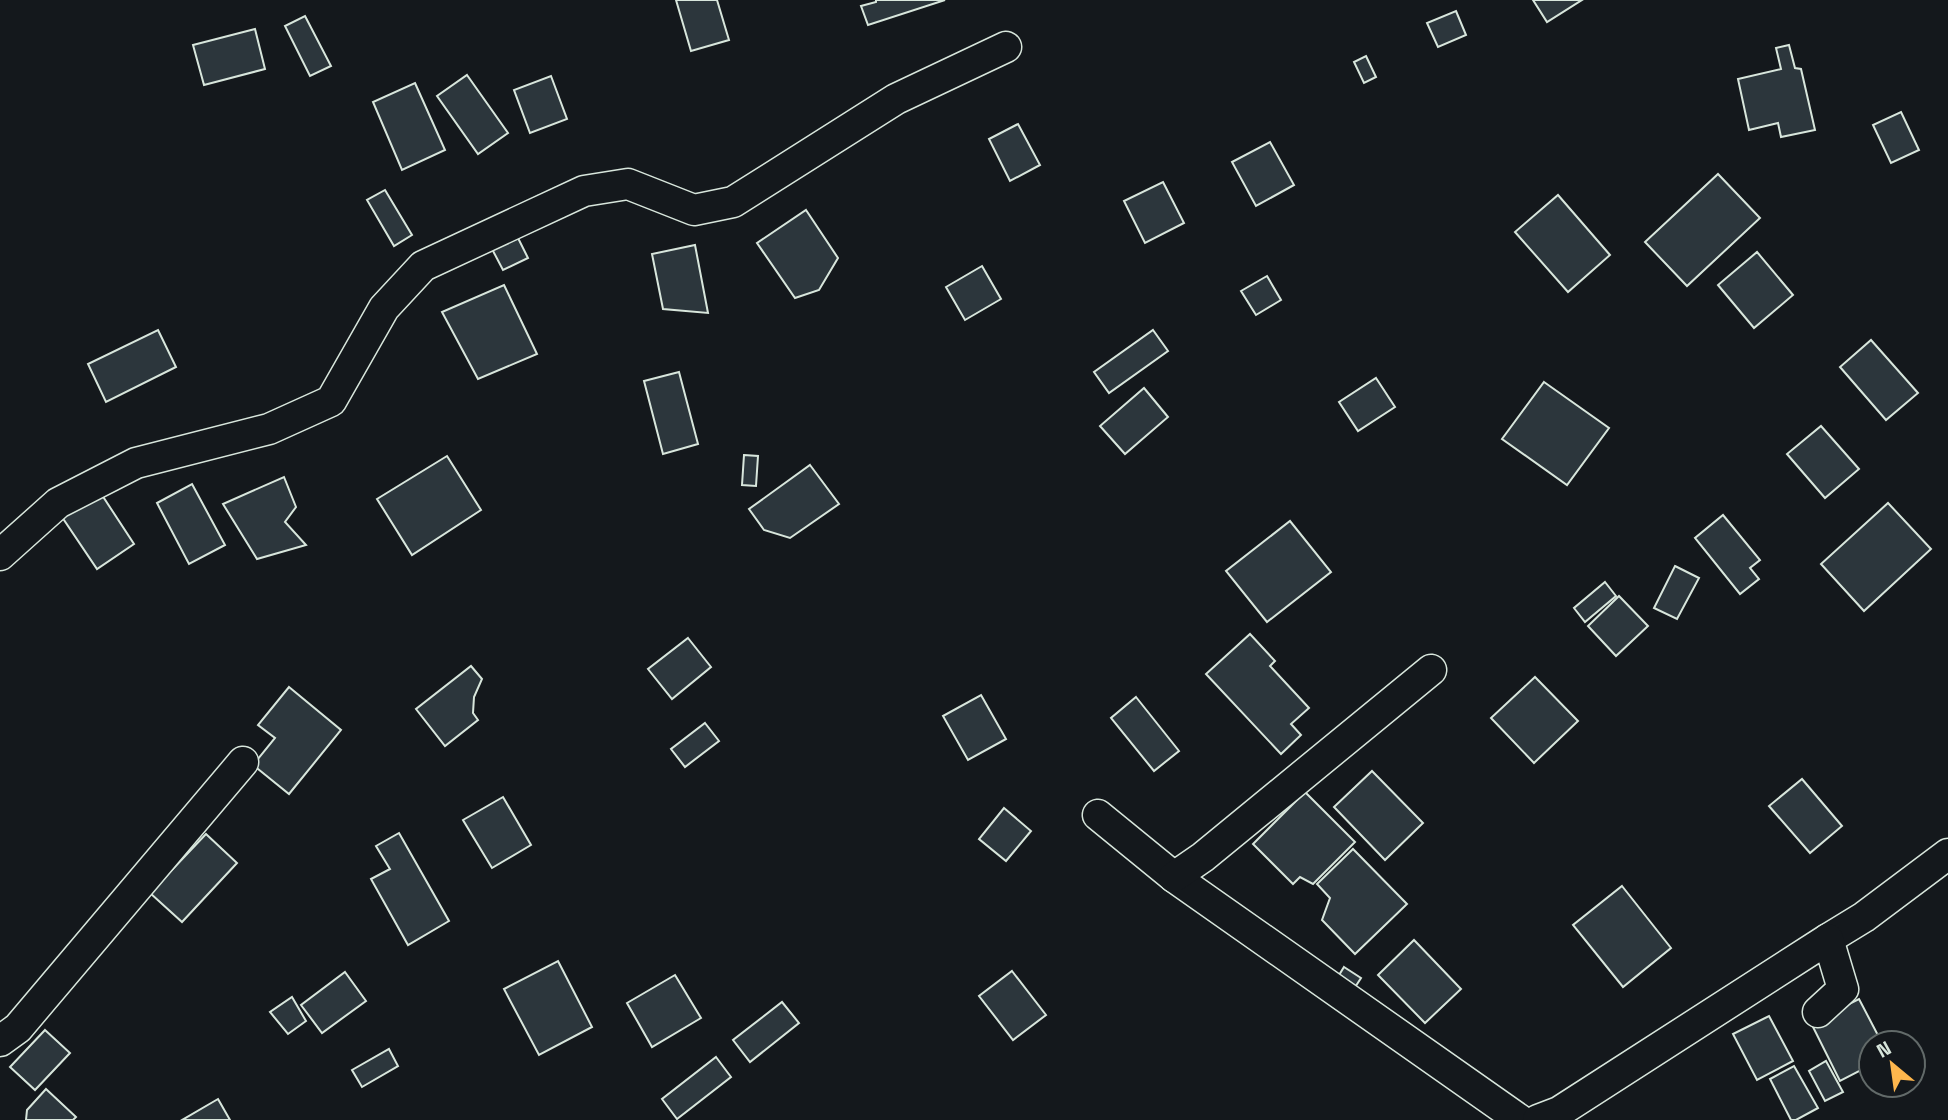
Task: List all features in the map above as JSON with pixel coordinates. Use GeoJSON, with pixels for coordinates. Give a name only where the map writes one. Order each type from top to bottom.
{"type":"FeatureCollection","features":[{"type":"Feature","properties":{"kind":"street"},"geometry":{"type":"LineString","coordinates":[[0,555],[58,503],[136,463],[270,429],[331,401],[384,308],[423,266],[584,191],[628,184],[694,210],[733,202],[895,99],[1006,47]]}},
{"type":"Feature","properties":{"kind":"street"},"geometry":{"type":"LineString","coordinates":[[1174,877],[1203,857],[1431,670]]}},
{"type":"Feature","properties":{"kind":"street"},"geometry":{"type":"LineString","coordinates":[[0,1041],[18,1028],[243,762]]}},
{"type":"Feature","properties":{"kind":"street"},"geometry":{"type":"LineString","coordinates":[[1098,815],[1174,877],[1520,1120]]}},
{"type":"Feature","properties":{"kind":"street"},"geometry":{"type":"LineString","coordinates":[[1538,1120],[1559,1112],[1864,917],[1948,855]]}},
{"type":"Feature","properties":{"kind":"street"},"geometry":{"type":"LineString","coordinates":[[1818,1012],[1843,989],[1828,939]]}},
{"type":"Feature","properties":{"kind":"building"},"geometry":{"type":"Polygon","coordinates":[[[676,0],[717,0],[729,40],[691,51],[676,0]]]}},
{"type":"Feature","properties":{"kind":"building"},"geometry":{"type":"Polygon","coordinates":[[[876,0],[945,0],[868,25],[861,6],[876,0]]]}},
{"type":"Feature","properties":{"kind":"building"},"geometry":{"type":"Polygon","coordinates":[[[1533,0],[1582,0],[1547,22],[1533,0]]]}},
{"type":"Feature","properties":{"kind":"building"},"geometry":{"type":"Polygon","coordinates":[[[1456,11],[1466,35],[1438,47],[1427,23],[1456,11]]]}},
{"type":"Feature","properties":{"kind":"building"},"geometry":{"type":"Polygon","coordinates":[[[305,16],[331,66],[310,76],[285,26],[305,16]]]}},
{"type":"Feature","properties":{"kind":"building"},"geometry":{"type":"Polygon","coordinates":[[[255,29],[265,69],[204,85],[193,45],[255,29]]]}},
{"type":"Feature","properties":{"kind":"building"},"geometry":{"type":"Polygon","coordinates":[[[1789,45],[1795,68],[1801,69],[1815,130],[1781,137],[1778,123],[1749,130],[1738,79],[1781,69],[1776,48],[1789,45]]]}},
{"type":"Feature","properties":{"kind":"building"},"geometry":{"type":"Polygon","coordinates":[[[1366,56],[1376,77],[1364,83],[1354,62],[1366,56]]]}},
{"type":"Feature","properties":{"kind":"building"},"geometry":{"type":"Polygon","coordinates":[[[467,75],[508,133],[478,154],[437,96],[467,75]]]}},
{"type":"Feature","properties":{"kind":"building"},"geometry":{"type":"Polygon","coordinates":[[[551,76],[567,119],[530,133],[514,90],[551,76]]]}},
{"type":"Feature","properties":{"kind":"building"},"geometry":{"type":"Polygon","coordinates":[[[415,83],[445,150],[402,170],[373,102],[415,83]]]}},
{"type":"Feature","properties":{"kind":"building"},"geometry":{"type":"Polygon","coordinates":[[[1901,112],[1919,150],[1891,163],[1873,125],[1901,112]]]}},
{"type":"Feature","properties":{"kind":"building"},"geometry":{"type":"Polygon","coordinates":[[[1018,124],[1040,165],[1010,181],[989,139],[1018,124]]]}},
{"type":"Feature","properties":{"kind":"building"},"geometry":{"type":"Polygon","coordinates":[[[1270,142],[1294,185],[1256,206],[1232,162],[1270,142]]]}},
{"type":"Feature","properties":{"kind":"building"},"geometry":{"type":"Polygon","coordinates":[[[1718,174],[1760,218],[1687,286],[1645,242],[1718,174]]]}},
{"type":"Feature","properties":{"kind":"building"},"geometry":{"type":"Polygon","coordinates":[[[1163,182],[1184,223],[1145,243],[1124,201],[1163,182]]]}},
{"type":"Feature","properties":{"kind":"building"},"geometry":{"type":"Polygon","coordinates":[[[385,190],[412,235],[394,246],[367,200],[385,190]]]}},
{"type":"Feature","properties":{"kind":"building"},"geometry":{"type":"Polygon","coordinates":[[[1558,195],[1610,255],[1568,292],[1515,232],[1558,195]]]}},
{"type":"Feature","properties":{"kind":"building"},"geometry":{"type":"Polygon","coordinates":[[[806,210],[838,258],[819,290],[795,298],[757,243],[806,210]]]}},
{"type":"Feature","properties":{"kind":"building"},"geometry":{"type":"Polygon","coordinates":[[[517,236],[528,258],[503,270],[492,249],[517,236]]]}},
{"type":"Feature","properties":{"kind":"building"},"geometry":{"type":"Polygon","coordinates":[[[695,245],[708,313],[663,309],[652,254],[695,245]]]}},
{"type":"Feature","properties":{"kind":"building"},"geometry":{"type":"Polygon","coordinates":[[[1757,252],[1793,295],[1754,328],[1718,285],[1757,252]]]}},
{"type":"Feature","properties":{"kind":"building"},"geometry":{"type":"Polygon","coordinates":[[[982,266],[1001,299],[965,320],[946,287],[982,266]]]}},
{"type":"Feature","properties":{"kind":"building"},"geometry":{"type":"Polygon","coordinates":[[[1267,276],[1281,300],[1256,315],[1241,291],[1267,276]]]}},
{"type":"Feature","properties":{"kind":"building"},"geometry":{"type":"Polygon","coordinates":[[[504,285],[537,354],[478,379],[442,312],[504,285]]]}},
{"type":"Feature","properties":{"kind":"building"},"geometry":{"type":"Polygon","coordinates":[[[158,330],[176,367],[106,402],[88,364],[158,330]]]}},
{"type":"Feature","properties":{"kind":"building"},"geometry":{"type":"Polygon","coordinates":[[[1153,330],[1168,351],[1109,393],[1094,372],[1153,330]]]}},
{"type":"Feature","properties":{"kind":"building"},"geometry":{"type":"Polygon","coordinates":[[[1871,340],[1918,393],[1886,420],[1840,367],[1871,340]]]}},
{"type":"Feature","properties":{"kind":"building"},"geometry":{"type":"Polygon","coordinates":[[[679,372],[698,444],[663,454],[644,381],[679,372]]]}},
{"type":"Feature","properties":{"kind":"building"},"geometry":{"type":"Polygon","coordinates":[[[1376,378],[1395,407],[1358,431],[1339,402],[1376,378]]]}},
{"type":"Feature","properties":{"kind":"building"},"geometry":{"type":"Polygon","coordinates":[[[1544,382],[1609,428],[1567,485],[1502,439],[1544,382]]]}},
{"type":"Feature","properties":{"kind":"building"},"geometry":{"type":"Polygon","coordinates":[[[1144,388],[1168,417],[1125,454],[1100,426],[1144,388]]]}},
{"type":"Feature","properties":{"kind":"building"},"geometry":{"type":"Polygon","coordinates":[[[1821,426],[1859,469],[1825,498],[1787,454],[1821,426]]]}},
{"type":"Feature","properties":{"kind":"building"},"geometry":{"type":"Polygon","coordinates":[[[744,455],[758,456],[756,486],[742,485],[744,455]]]}},
{"type":"Feature","properties":{"kind":"building"},"geometry":{"type":"Polygon","coordinates":[[[447,456],[481,510],[412,555],[377,499],[447,456]]]}},
{"type":"Feature","properties":{"kind":"building"},"geometry":{"type":"Polygon","coordinates":[[[810,465],[839,504],[790,538],[764,530],[749,509],[810,465]]]}},
{"type":"Feature","properties":{"kind":"building"},"geometry":{"type":"Polygon","coordinates":[[[284,477],[296,507],[285,522],[306,545],[257,559],[223,504],[284,477]]]}},
{"type":"Feature","properties":{"kind":"building"},"geometry":{"type":"Polygon","coordinates":[[[192,484],[225,545],[189,564],[157,503],[192,484]]]}},
{"type":"Feature","properties":{"kind":"building"},"geometry":{"type":"Polygon","coordinates":[[[100,492],[134,544],[97,569],[62,517],[100,492]]]}},
{"type":"Feature","properties":{"kind":"building"},"geometry":{"type":"Polygon","coordinates":[[[1888,503],[1931,549],[1864,611],[1821,564],[1888,503]]]}},
{"type":"Feature","properties":{"kind":"building"},"geometry":{"type":"Polygon","coordinates":[[[1723,515],[1760,560],[1750,568],[1759,579],[1740,594],[1695,538],[1723,515]]]}},
{"type":"Feature","properties":{"kind":"building"},"geometry":{"type":"Polygon","coordinates":[[[1290,521],[1331,572],[1267,622],[1226,571],[1290,521]]]}},
{"type":"Feature","properties":{"kind":"building"},"geometry":{"type":"Polygon","coordinates":[[[1675,566],[1699,578],[1677,619],[1654,608],[1675,566]]]}},
{"type":"Feature","properties":{"kind":"building"},"geometry":{"type":"Polygon","coordinates":[[[1605,582],[1616,596],[1585,622],[1574,608],[1605,582]]]}},
{"type":"Feature","properties":{"kind":"building"},"geometry":{"type":"Polygon","coordinates":[[[1619,596],[1648,626],[1616,656],[1588,626],[1619,596]]]}},
{"type":"Feature","properties":{"kind":"building"},"geometry":{"type":"Polygon","coordinates":[[[1250,634],[1275,661],[1270,666],[1309,708],[1291,724],[1301,735],[1281,754],[1206,674],[1250,634]]]}},
{"type":"Feature","properties":{"kind":"building"},"geometry":{"type":"Polygon","coordinates":[[[688,638],[711,667],[672,699],[648,669],[688,638]]]}},
{"type":"Feature","properties":{"kind":"building"},"geometry":{"type":"Polygon","coordinates":[[[471,666],[482,679],[474,697],[473,713],[478,720],[445,746],[416,709],[471,666]]]}},
{"type":"Feature","properties":{"kind":"building"},"geometry":{"type":"Polygon","coordinates":[[[1535,677],[1578,721],[1534,763],[1491,718],[1535,677]]]}},
{"type":"Feature","properties":{"kind":"building"},"geometry":{"type":"Polygon","coordinates":[[[289,687],[341,730],[289,794],[253,765],[275,738],[258,725],[289,687]]]}},
{"type":"Feature","properties":{"kind":"building"},"geometry":{"type":"Polygon","coordinates":[[[981,695],[1006,739],[968,760],[943,716],[981,695]]]}},
{"type":"Feature","properties":{"kind":"building"},"geometry":{"type":"Polygon","coordinates":[[[1136,697],[1179,751],[1154,771],[1111,718],[1136,697]]]}},
{"type":"Feature","properties":{"kind":"building"},"geometry":{"type":"Polygon","coordinates":[[[705,723],[719,741],[685,767],[671,749],[705,723]]]}},
{"type":"Feature","properties":{"kind":"building"},"geometry":{"type":"Polygon","coordinates":[[[1372,771],[1423,823],[1385,860],[1334,807],[1372,771]]]}},
{"type":"Feature","properties":{"kind":"building"},"geometry":{"type":"Polygon","coordinates":[[[1802,779],[1842,826],[1810,853],[1769,806],[1802,779]]]}},
{"type":"Feature","properties":{"kind":"building"},"geometry":{"type":"Polygon","coordinates":[[[1305,792],[1355,842],[1313,884],[1300,877],[1293,884],[1253,844],[1305,792]]]}},
{"type":"Feature","properties":{"kind":"building"},"geometry":{"type":"Polygon","coordinates":[[[503,797],[531,845],[492,868],[463,820],[503,797]]]}},
{"type":"Feature","properties":{"kind":"building"},"geometry":{"type":"Polygon","coordinates":[[[1004,808],[1031,831],[1006,861],[979,839],[1004,808]]]}},
{"type":"Feature","properties":{"kind":"building"},"geometry":{"type":"Polygon","coordinates":[[[399,833],[449,921],[408,945],[371,879],[390,869],[376,846],[399,833]]]}},
{"type":"Feature","properties":{"kind":"building"},"geometry":{"type":"Polygon","coordinates":[[[206,834],[237,863],[182,922],[150,893],[206,834]]]}},
{"type":"Feature","properties":{"kind":"building"},"geometry":{"type":"Polygon","coordinates":[[[1353,849],[1407,904],[1355,954],[1322,920],[1330,898],[1317,884],[1353,849]]]}},
{"type":"Feature","properties":{"kind":"building"},"geometry":{"type":"Polygon","coordinates":[[[1622,886],[1671,948],[1623,987],[1573,925],[1622,886]]]}},
{"type":"Feature","properties":{"kind":"building"},"geometry":{"type":"Polygon","coordinates":[[[1414,940],[1461,989],[1425,1023],[1378,975],[1414,940]]]}},
{"type":"Feature","properties":{"kind":"building"},"geometry":{"type":"Polygon","coordinates":[[[558,961],[592,1027],[539,1055],[504,989],[558,961]]]}},
{"type":"Feature","properties":{"kind":"building"},"geometry":{"type":"Polygon","coordinates":[[[1344,967],[1361,978],[1350,995],[1333,985],[1344,967]]]}},
{"type":"Feature","properties":{"kind":"building"},"geometry":{"type":"Polygon","coordinates":[[[1012,971],[1046,1015],[1013,1040],[979,996],[1012,971]]]}},
{"type":"Feature","properties":{"kind":"building"},"geometry":{"type":"Polygon","coordinates":[[[345,972],[366,1001],[322,1033],[301,1005],[345,972]]]}},
{"type":"Feature","properties":{"kind":"building"},"geometry":{"type":"Polygon","coordinates":[[[675,975],[701,1018],[652,1047],[627,1003],[675,975]]]}},
{"type":"Feature","properties":{"kind":"building"},"geometry":{"type":"Polygon","coordinates":[[[292,997],[306,1021],[288,1034],[270,1012],[292,997]]]}},
{"type":"Feature","properties":{"kind":"building"},"geometry":{"type":"Polygon","coordinates":[[[1859,999],[1875,1029],[1857,1029],[1857,1072],[1840,1081],[1811,1023],[1859,999]]]}},
{"type":"Feature","properties":{"kind":"building"},"geometry":{"type":"Polygon","coordinates":[[[782,1002],[799,1023],[750,1062],[733,1040],[782,1002]]]}},
{"type":"Feature","properties":{"kind":"building"},"geometry":{"type":"Polygon","coordinates":[[[1769,1016],[1793,1061],[1757,1080],[1733,1034],[1769,1016]]]}},
{"type":"Feature","properties":{"kind":"building"},"geometry":{"type":"Polygon","coordinates":[[[45,1030],[70,1053],[35,1090],[10,1067],[45,1030]]]}},
{"type":"Feature","properties":{"kind":"building"},"geometry":{"type":"Polygon","coordinates":[[[389,1049],[398,1066],[362,1087],[352,1070],[389,1049]]]}},
{"type":"Feature","properties":{"kind":"building"},"geometry":{"type":"Polygon","coordinates":[[[716,1057],[731,1077],[677,1119],[662,1099],[716,1057]]]}},
{"type":"Feature","properties":{"kind":"building"},"geometry":{"type":"Polygon","coordinates":[[[1826,1061],[1843,1092],[1825,1101],[1809,1071],[1826,1061]]]}},
{"type":"Feature","properties":{"kind":"building"},"geometry":{"type":"Polygon","coordinates":[[[1794,1066],[1818,1108],[1791,1120],[1770,1079],[1794,1066]]]}},
{"type":"Feature","properties":{"kind":"building"},"geometry":{"type":"Polygon","coordinates":[[[46,1089],[76,1117],[73,1120],[26,1120],[27,1110],[46,1089]]]}},
{"type":"Feature","properties":{"kind":"building"},"geometry":{"type":"Polygon","coordinates":[[[218,1099],[230,1120],[182,1120],[218,1099]]]}}]}
